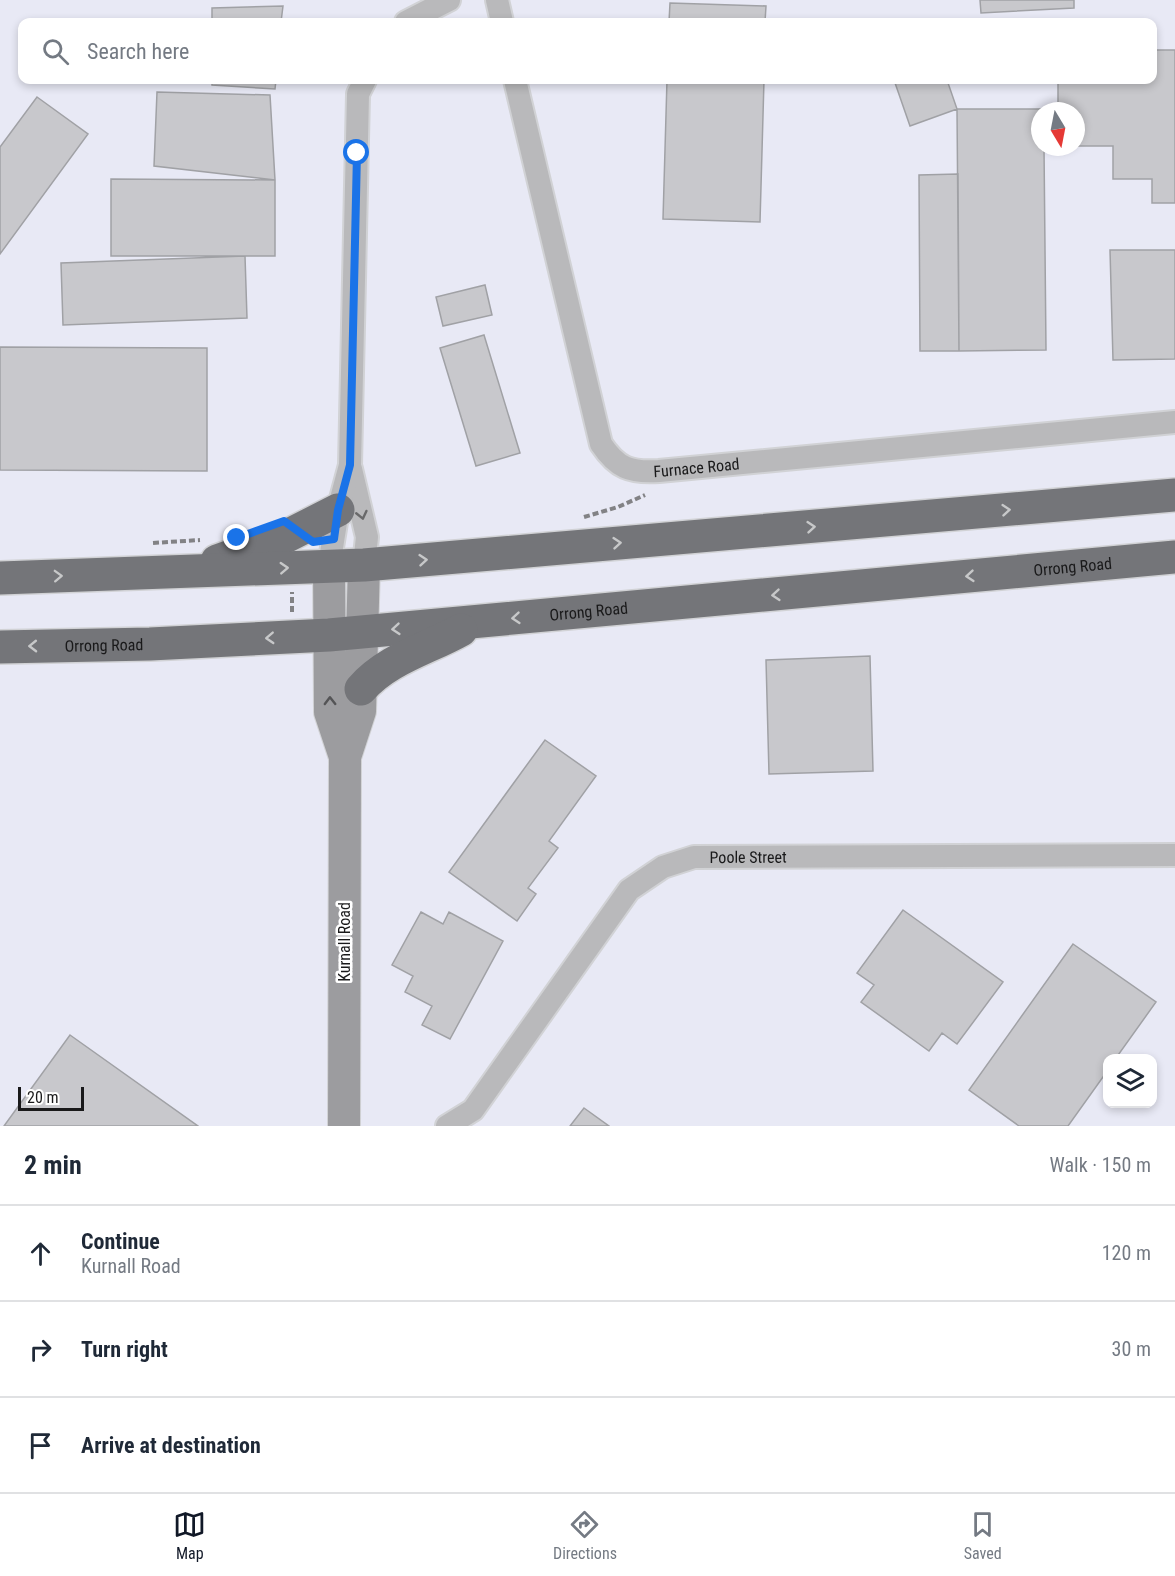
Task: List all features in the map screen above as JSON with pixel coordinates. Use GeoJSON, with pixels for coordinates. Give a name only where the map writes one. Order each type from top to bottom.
{"type":"FeatureCollection","features":[{"type":"Feature","properties":{"kind":"highway"},"geometry":{"type":"LineString","coordinates":[[0,578],[364,565],[1175,495]]}},
{"type":"Feature","properties":{"kind":"highway"},"geometry":{"type":"LineString","coordinates":[[184,572],[287,537],[338,510]]}},
{"type":"Feature","properties":{"kind":"highway","name":"Orrong Road"},"geometry":{"type":"LineString","coordinates":[[0,647],[150,644],[329,635],[1175,557]]}},
{"type":"Feature","properties":{"kind":"highway"},"geometry":{"type":"LineString","coordinates":[[361,689],[371,676],[391,663],[442,641],[476,622]]}},
{"type":"Feature","properties":{"kind":"street"},"geometry":{"type":"LineString","coordinates":[[414,18],[449,0]]}},
{"type":"Feature","properties":{"kind":"street"},"geometry":{"type":"LineString","coordinates":[[497,0],[501,18]]}},
{"type":"Feature","properties":{"kind":"street","name":"Kurnall Road"},"geometry":{"type":"LineString","coordinates":[[345,757],[330,712],[329,566],[338,510],[350,465],[358,94],[363,84]]}},
{"type":"Feature","properties":{"kind":"street","name":"Furnace Road"},"geometry":{"type":"LineString","coordinates":[[516,84],[601,444],[609,456],[622,467],[651,471],[1175,422]]}},
{"type":"Feature","properties":{"kind":"street","name":"Kurnall Road"},"geometry":{"type":"LineString","coordinates":[[344,1126],[345,757],[360,711],[364,565],[367,537],[350,465]]}},
{"type":"Feature","properties":{"kind":"street","name":"Poole Street"},"geometry":{"type":"LineString","coordinates":[[447,1126],[473,1110],[630,890],[663,867],[694,857],[1175,855]]}},
{"type":"Feature","properties":{"kind":"path"},"geometry":{"type":"LineString","coordinates":[[583,517],[618,507],[653,490]]}},
{"type":"Feature","properties":{"kind":"path"},"geometry":{"type":"LineString","coordinates":[[143,543],[202,540]]}},
{"type":"Feature","properties":{"kind":"path"},"geometry":{"type":"LineString","coordinates":[[292,567],[293,637]]}},
{"type":"Feature","properties":{"kind":"shaded area"},"geometry":{"type":"Polygon","coordinates":[[[0,0],[1175,0],[1175,1126],[0,1126],[0,0]]]}},
{"type":"Feature","properties":{"kind":"building"},"geometry":{"type":"Polygon","coordinates":[[[980,0],[1074,0],[1074,8],[981,13],[980,0]]]}},
{"type":"Feature","properties":{"kind":"building"},"geometry":{"type":"Polygon","coordinates":[[[670,3],[766,6],[765,18],[669,18],[670,3]]]}},
{"type":"Feature","properties":{"kind":"building"},"geometry":{"type":"Polygon","coordinates":[[[283,6],[282,18],[212,18],[212,8],[283,6]]]}},
{"type":"Feature","properties":{"kind":"building"},"geometry":{"type":"Polygon","coordinates":[[[1157,50],[1175,50],[1175,203],[1152,203],[1152,179],[1113,179],[1113,146],[1085,146],[1085,102],[1058,102],[1058,84],[1157,84],[1157,50]]]}},
{"type":"Feature","properties":{"kind":"building"},"geometry":{"type":"Polygon","coordinates":[[[212,84],[276,84],[275,89],[212,84]]]}},
{"type":"Feature","properties":{"kind":"building"},"geometry":{"type":"Polygon","coordinates":[[[667,84],[764,84],[760,222],[663,219],[667,84]]]}},
{"type":"Feature","properties":{"kind":"building"},"geometry":{"type":"Polygon","coordinates":[[[895,84],[948,84],[957,109],[910,126],[895,84]]]}},
{"type":"Feature","properties":{"kind":"building"},"geometry":{"type":"Polygon","coordinates":[[[157,92],[270,95],[275,180],[154,166],[157,92]]]}},
{"type":"Feature","properties":{"kind":"building"},"geometry":{"type":"Polygon","coordinates":[[[37,97],[88,134],[0,254],[0,147],[37,97]]]}},
{"type":"Feature","properties":{"kind":"building"},"geometry":{"type":"Polygon","coordinates":[[[957,109],[1031,109],[1031,156],[1044,156],[1046,350],[959,351],[957,109]]]}},
{"type":"Feature","properties":{"kind":"building"},"geometry":{"type":"Polygon","coordinates":[[[958,174],[959,351],[920,351],[919,175],[958,174]]]}},
{"type":"Feature","properties":{"kind":"building"},"geometry":{"type":"Polygon","coordinates":[[[111,179],[275,180],[275,256],[111,256],[111,179]]]}},
{"type":"Feature","properties":{"kind":"building"},"geometry":{"type":"Polygon","coordinates":[[[1110,250],[1175,250],[1175,359],[1113,360],[1110,250]]]}},
{"type":"Feature","properties":{"kind":"building"},"geometry":{"type":"Polygon","coordinates":[[[245,256],[247,318],[63,325],[61,263],[245,256]]]}},
{"type":"Feature","properties":{"kind":"building"},"geometry":{"type":"Polygon","coordinates":[[[485,285],[492,315],[443,326],[436,297],[485,285]]]}},
{"type":"Feature","properties":{"kind":"building"},"geometry":{"type":"Polygon","coordinates":[[[484,335],[520,453],[476,466],[440,348],[484,335]]]}},
{"type":"Feature","properties":{"kind":"building"},"geometry":{"type":"Polygon","coordinates":[[[0,347],[207,348],[207,471],[0,470],[0,347]]]}},
{"type":"Feature","properties":{"kind":"building"},"geometry":{"type":"Polygon","coordinates":[[[870,656],[873,771],[769,774],[766,660],[870,656]]]}},
{"type":"Feature","properties":{"kind":"building"},"geometry":{"type":"Polygon","coordinates":[[[545,740],[596,776],[549,841],[558,848],[528,888],[536,894],[517,921],[449,872],[545,740]]]}},
{"type":"Feature","properties":{"kind":"building"},"geometry":{"type":"Polygon","coordinates":[[[903,910],[1003,982],[957,1044],[942,1033],[929,1051],[861,1002],[874,985],[857,973],[903,910]]]}},
{"type":"Feature","properties":{"kind":"building"},"geometry":{"type":"Polygon","coordinates":[[[421,912],[443,924],[449,912],[503,941],[450,1039],[422,1025],[432,1006],[405,992],[413,976],[392,965],[421,912]]]}},
{"type":"Feature","properties":{"kind":"building"},"geometry":{"type":"Polygon","coordinates":[[[1073,944],[1156,1002],[1119,1054],[1103,1054],[1103,1077],[1068,1126],[1019,1126],[969,1090],[1073,944]]]}},
{"type":"Feature","properties":{"kind":"building"},"geometry":{"type":"Polygon","coordinates":[[[70,1035],[198,1126],[4,1126],[70,1035]]]}},
{"type":"Feature","properties":{"kind":"building"},"geometry":{"type":"Polygon","coordinates":[[[584,1108],[609,1126],[570,1126],[584,1108]]]}},
{"type":"Feature","properties":{"kind":"route"},"geometry":{"type":"LineString","coordinates":[[237,538],[284,521],[313,542],[334,539],[338,510],[350,465],[357,153]]}}]}
